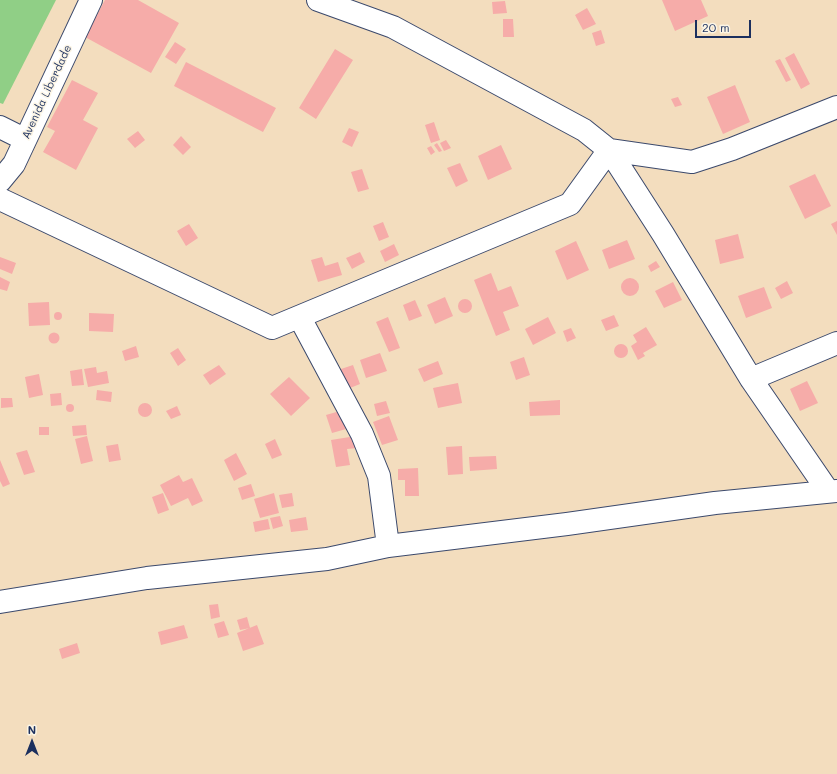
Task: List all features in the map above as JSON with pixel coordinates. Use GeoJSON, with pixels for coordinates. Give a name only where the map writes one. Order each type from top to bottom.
{"type":"FeatureCollection","features":[{"type":"Feature","properties":{"kind":"street","name":"Avenida Liberdade"},"geometry":{"type":"LineString","coordinates":[[0,181],[14,164],[24,139],[90,0]]}},
{"type":"Feature","properties":{"kind":"street"},"geometry":{"type":"LineString","coordinates":[[319,0],[393,27],[584,130],[609,150],[663,234],[751,379],[832,491]]}},
{"type":"Feature","properties":{"kind":"street"},"geometry":{"type":"LineString","coordinates":[[609,150],[692,162],[732,149],[837,107]]}},
{"type":"Feature","properties":{"kind":"street"},"geometry":{"type":"LineString","coordinates":[[0,127],[24,139]]}},
{"type":"Feature","properties":{"kind":"street"},"geometry":{"type":"LineString","coordinates":[[0,199],[272,328],[300,318],[570,204],[609,150]]}},
{"type":"Feature","properties":{"kind":"street"},"geometry":{"type":"LineString","coordinates":[[300,318],[362,434],[379,476],[388,546]]}},
{"type":"Feature","properties":{"kind":"street"},"geometry":{"type":"LineString","coordinates":[[751,379],[837,343]]}},
{"type":"Feature","properties":{"kind":"street"},"geometry":{"type":"LineString","coordinates":[[0,602],[147,578],[327,560],[388,546],[567,524],[715,503],[832,491]]}},
{"type":"Feature","properties":{"kind":"green space"},"geometry":{"type":"Polygon","coordinates":[[[0,0],[56,0],[3,104],[0,103],[0,0]]]}},
{"type":"Feature","properties":{"kind":"building"},"geometry":{"type":"Polygon","coordinates":[[[105,0],[138,0],[179,23],[151,73],[85,37],[105,0]]]}},
{"type":"Feature","properties":{"kind":"building"},"geometry":{"type":"Polygon","coordinates":[[[662,0],[701,0],[708,16],[675,31],[662,0]]]}},
{"type":"Feature","properties":{"kind":"building"},"geometry":{"type":"Polygon","coordinates":[[[505,1],[507,13],[493,14],[492,2],[505,1]]]}},
{"type":"Feature","properties":{"kind":"building"},"geometry":{"type":"Polygon","coordinates":[[[587,8],[596,24],[583,30],[575,15],[587,8]]]}},
{"type":"Feature","properties":{"kind":"building"},"geometry":{"type":"Polygon","coordinates":[[[503,19],[513,19],[514,37],[503,37],[503,19]]]}},
{"type":"Feature","properties":{"kind":"building"},"geometry":{"type":"Polygon","coordinates":[[[601,30],[605,43],[596,46],[592,33],[601,30]]]}},
{"type":"Feature","properties":{"kind":"building"},"geometry":{"type":"Polygon","coordinates":[[[175,42],[186,49],[176,64],[165,57],[175,42]]]}},
{"type":"Feature","properties":{"kind":"building"},"geometry":{"type":"Polygon","coordinates":[[[335,49],[353,60],[316,119],[299,108],[335,49]]]}},
{"type":"Feature","properties":{"kind":"building"},"geometry":{"type":"Polygon","coordinates":[[[794,53],[810,84],[801,89],[785,58],[794,53]]]}},
{"type":"Feature","properties":{"kind":"building"},"geometry":{"type":"Polygon","coordinates":[[[780,59],[791,80],[786,82],[775,61],[780,59]]]}},
{"type":"Feature","properties":{"kind":"building"},"geometry":{"type":"Polygon","coordinates":[[[186,62],[276,108],[263,132],[174,86],[186,62]]]}},
{"type":"Feature","properties":{"kind":"building"},"geometry":{"type":"Polygon","coordinates":[[[72,80],[98,93],[83,120],[98,128],[76,170],[43,152],[55,131],[47,127],[72,80]]]}},
{"type":"Feature","properties":{"kind":"building"},"geometry":{"type":"Polygon","coordinates":[[[735,85],[750,122],[723,134],[707,97],[735,85]]]}},
{"type":"Feature","properties":{"kind":"building"},"geometry":{"type":"Polygon","coordinates":[[[678,97],[682,105],[675,107],[671,99],[678,97]]]}},
{"type":"Feature","properties":{"kind":"building"},"geometry":{"type":"Polygon","coordinates":[[[434,122],[440,140],[431,143],[425,125],[434,122]]]}},
{"type":"Feature","properties":{"kind":"building"},"geometry":{"type":"Polygon","coordinates":[[[349,128],[359,132],[352,147],[342,142],[349,128]]]}},
{"type":"Feature","properties":{"kind":"building"},"geometry":{"type":"Polygon","coordinates":[[[138,131],[145,140],[135,148],[127,139],[138,131]]]}},
{"type":"Feature","properties":{"kind":"building"},"geometry":{"type":"Polygon","coordinates":[[[181,136],[191,147],[183,155],[173,145],[181,136]]]}},
{"type":"Feature","properties":{"kind":"building"},"geometry":{"type":"Polygon","coordinates":[[[446,140],[451,148],[444,151],[440,143],[446,140]]]}},
{"type":"Feature","properties":{"kind":"building"},"geometry":{"type":"Polygon","coordinates":[[[437,143],[442,151],[439,152],[434,145],[437,143]]]}},
{"type":"Feature","properties":{"kind":"building"},"geometry":{"type":"Polygon","coordinates":[[[501,145],[512,169],[488,180],[478,156],[501,145]]]}},
{"type":"Feature","properties":{"kind":"building"},"geometry":{"type":"Polygon","coordinates":[[[431,146],[435,152],[431,155],[427,148],[431,146]]]}},
{"type":"Feature","properties":{"kind":"building"},"geometry":{"type":"Polygon","coordinates":[[[460,163],[468,181],[456,187],[447,168],[460,163]]]}},
{"type":"Feature","properties":{"kind":"building"},"geometry":{"type":"Polygon","coordinates":[[[362,169],[369,189],[358,192],[351,172],[362,169]]]}},
{"type":"Feature","properties":{"kind":"building"},"geometry":{"type":"Polygon","coordinates":[[[815,174],[831,206],[805,219],[789,186],[815,174]]]}},
{"type":"Feature","properties":{"kind":"building"},"geometry":{"type":"Polygon","coordinates":[[[837,221],[837,235],[831,224],[837,221]]]}},
{"type":"Feature","properties":{"kind":"building"},"geometry":{"type":"Polygon","coordinates":[[[383,222],[389,237],[379,241],[373,226],[383,222]]]}},
{"type":"Feature","properties":{"kind":"building"},"geometry":{"type":"Polygon","coordinates":[[[189,224],[198,238],[186,246],[177,231],[189,224]]]}},
{"type":"Feature","properties":{"kind":"building"},"geometry":{"type":"Polygon","coordinates":[[[738,234],[744,258],[720,264],[715,240],[738,234]]]}},
{"type":"Feature","properties":{"kind":"building"},"geometry":{"type":"Polygon","coordinates":[[[627,240],[635,259],[609,269],[602,250],[627,240]]]}},
{"type":"Feature","properties":{"kind":"building"},"geometry":{"type":"Polygon","coordinates":[[[576,241],[589,270],[567,280],[555,251],[576,241]]]}},
{"type":"Feature","properties":{"kind":"building"},"geometry":{"type":"Polygon","coordinates":[[[394,244],[399,255],[385,262],[380,251],[394,244]]]}},
{"type":"Feature","properties":{"kind":"building"},"geometry":{"type":"Polygon","coordinates":[[[360,252],[365,262],[352,269],[346,258],[360,252]]]}},
{"type":"Feature","properties":{"kind":"building"},"geometry":{"type":"Polygon","coordinates":[[[0,257],[16,263],[12,274],[0,269],[0,257]]]}},
{"type":"Feature","properties":{"kind":"building"},"geometry":{"type":"Polygon","coordinates":[[[322,257],[325,266],[338,262],[342,275],[318,282],[311,260],[322,257]]]}},
{"type":"Feature","properties":{"kind":"building"},"geometry":{"type":"Polygon","coordinates":[[[656,261],[660,267],[651,272],[648,266],[656,261]]]}},
{"type":"Feature","properties":{"kind":"building"},"geometry":{"type":"Polygon","coordinates":[[[491,273],[498,291],[511,286],[519,306],[503,312],[510,330],[496,336],[474,280],[491,273]]]}},
{"type":"Feature","properties":{"kind":"building"},"geometry":{"type":"Polygon","coordinates":[[[0,277],[10,282],[7,291],[0,289],[0,277]]]}},
{"type":"Feature","properties":{"kind":"building"},"geometry":{"type":"Polygon","coordinates":[[[630,278],[636,281],[639,287],[636,293],[630,296],[624,293],[621,287],[624,281],[630,278]]]}},
{"type":"Feature","properties":{"kind":"building"},"geometry":{"type":"Polygon","coordinates":[[[787,281],[793,293],[781,299],[775,288],[787,281]]]}},
{"type":"Feature","properties":{"kind":"building"},"geometry":{"type":"Polygon","coordinates":[[[673,282],[682,300],[664,308],[655,291],[673,282]]]}},
{"type":"Feature","properties":{"kind":"building"},"geometry":{"type":"Polygon","coordinates":[[[764,287],[772,308],[746,318],[738,296],[764,287]]]}},
{"type":"Feature","properties":{"kind":"building"},"geometry":{"type":"Polygon","coordinates":[[[445,297],[453,316],[435,324],[427,305],[445,297]]]}},
{"type":"Feature","properties":{"kind":"building"},"geometry":{"type":"Polygon","coordinates":[[[465,299],[470,301],[472,306],[470,311],[465,313],[460,311],[458,306],[460,301],[465,299]]]}},
{"type":"Feature","properties":{"kind":"building"},"geometry":{"type":"Polygon","coordinates":[[[415,300],[422,316],[409,321],[403,305],[415,300]]]}},
{"type":"Feature","properties":{"kind":"building"},"geometry":{"type":"Polygon","coordinates":[[[49,302],[50,325],[29,326],[28,303],[49,302]]]}},
{"type":"Feature","properties":{"kind":"building"},"geometry":{"type":"Polygon","coordinates":[[[56,312],[60,312],[62,316],[60,320],[56,320],[54,318],[54,314],[56,312]]]}},
{"type":"Feature","properties":{"kind":"building"},"geometry":{"type":"Polygon","coordinates":[[[89,313],[114,314],[113,332],[89,331],[89,313]]]}},
{"type":"Feature","properties":{"kind":"building"},"geometry":{"type":"Polygon","coordinates":[[[614,315],[619,326],[606,331],[601,320],[614,315]]]}},
{"type":"Feature","properties":{"kind":"building"},"geometry":{"type":"Polygon","coordinates":[[[388,317],[400,348],[389,352],[376,322],[388,317]]]}},
{"type":"Feature","properties":{"kind":"building"},"geometry":{"type":"Polygon","coordinates":[[[548,317],[556,333],[533,345],[525,329],[548,317]]]}},
{"type":"Feature","properties":{"kind":"building"},"geometry":{"type":"Polygon","coordinates":[[[646,327],[657,345],[643,353],[645,356],[638,360],[631,346],[637,342],[633,335],[646,327]]]}},
{"type":"Feature","properties":{"kind":"building"},"geometry":{"type":"Polygon","coordinates":[[[571,328],[576,338],[567,342],[563,331],[571,328]]]}},
{"type":"Feature","properties":{"kind":"building"},"geometry":{"type":"Polygon","coordinates":[[[54,332],[58,334],[60,338],[58,342],[54,344],[50,342],[48,338],[50,334],[54,332]]]}},
{"type":"Feature","properties":{"kind":"building"},"geometry":{"type":"Polygon","coordinates":[[[618,344],[624,344],[628,348],[628,354],[624,358],[618,358],[614,354],[614,348],[618,344]]]}},
{"type":"Feature","properties":{"kind":"building"},"geometry":{"type":"Polygon","coordinates":[[[136,346],[139,357],[125,361],[122,351],[136,346]]]}},
{"type":"Feature","properties":{"kind":"building"},"geometry":{"type":"Polygon","coordinates":[[[178,348],[186,360],[178,366],[170,353],[178,348]]]}},
{"type":"Feature","properties":{"kind":"building"},"geometry":{"type":"Polygon","coordinates":[[[380,353],[387,371],[366,378],[360,360],[380,353]]]}},
{"type":"Feature","properties":{"kind":"building"},"geometry":{"type":"Polygon","coordinates":[[[524,357],[530,375],[516,380],[510,362],[524,357]]]}},
{"type":"Feature","properties":{"kind":"building"},"geometry":{"type":"Polygon","coordinates":[[[438,361],[443,374],[424,382],[418,369],[438,361]]]}},
{"type":"Feature","properties":{"kind":"building"},"geometry":{"type":"Polygon","coordinates":[[[219,365],[226,374],[210,385],[203,375],[219,365]]]}},
{"type":"Feature","properties":{"kind":"building"},"geometry":{"type":"Polygon","coordinates":[[[353,365],[360,384],[345,390],[338,370],[353,365]]]}},
{"type":"Feature","properties":{"kind":"building"},"geometry":{"type":"Polygon","coordinates":[[[96,367],[97,373],[107,371],[109,383],[88,387],[84,369],[96,367]]]}},
{"type":"Feature","properties":{"kind":"building"},"geometry":{"type":"Polygon","coordinates":[[[82,369],[84,385],[72,386],[70,371],[82,369]]]}},
{"type":"Feature","properties":{"kind":"building"},"geometry":{"type":"Polygon","coordinates":[[[39,374],[43,395],[29,398],[25,377],[39,374]]]}},
{"type":"Feature","properties":{"kind":"building"},"geometry":{"type":"Polygon","coordinates":[[[289,377],[310,398],[291,416],[270,394],[289,377]]]}},
{"type":"Feature","properties":{"kind":"building"},"geometry":{"type":"Polygon","coordinates":[[[807,381],[818,403],[800,411],[790,389],[807,381]]]}},
{"type":"Feature","properties":{"kind":"building"},"geometry":{"type":"Polygon","coordinates":[[[458,383],[462,403],[438,408],[433,388],[458,383]]]}},
{"type":"Feature","properties":{"kind":"building"},"geometry":{"type":"Polygon","coordinates":[[[97,390],[112,392],[111,402],[96,400],[97,390]]]}},
{"type":"Feature","properties":{"kind":"building"},"geometry":{"type":"Polygon","coordinates":[[[61,393],[62,405],[51,406],[50,394],[61,393]]]}},
{"type":"Feature","properties":{"kind":"building"},"geometry":{"type":"Polygon","coordinates":[[[1,398],[12,398],[13,407],[1,408],[1,398]]]}},
{"type":"Feature","properties":{"kind":"building"},"geometry":{"type":"Polygon","coordinates":[[[560,400],[560,415],[530,416],[529,402],[560,400]]]}},
{"type":"Feature","properties":{"kind":"building"},"geometry":{"type":"Polygon","coordinates":[[[386,401],[390,413],[377,416],[374,404],[386,401]]]}},
{"type":"Feature","properties":{"kind":"building"},"geometry":{"type":"Polygon","coordinates":[[[145,403],[150,405],[152,410],[150,415],[145,417],[140,415],[138,410],[140,405],[145,403]]]}},
{"type":"Feature","properties":{"kind":"building"},"geometry":{"type":"Polygon","coordinates":[[[70,404],[73,405],[73,411],[70,412],[67,411],[66,408],[67,405],[70,404]]]}},
{"type":"Feature","properties":{"kind":"building"},"geometry":{"type":"Polygon","coordinates":[[[177,406],[181,415],[171,419],[166,411],[177,406]]]}},
{"type":"Feature","properties":{"kind":"building"},"geometry":{"type":"Polygon","coordinates":[[[340,411],[346,429],[332,433],[326,415],[340,411]]]}},
{"type":"Feature","properties":{"kind":"building"},"geometry":{"type":"Polygon","coordinates":[[[389,416],[398,440],[382,445],[373,422],[389,416]]]}},
{"type":"Feature","properties":{"kind":"building"},"geometry":{"type":"Polygon","coordinates":[[[86,425],[87,435],[73,436],[72,426],[86,425]]]}},
{"type":"Feature","properties":{"kind":"building"},"geometry":{"type":"Polygon","coordinates":[[[39,427],[49,427],[49,435],[39,435],[39,427]]]}},
{"type":"Feature","properties":{"kind":"building"},"geometry":{"type":"Polygon","coordinates":[[[87,436],[93,461],[81,464],[75,439],[87,436]]]}},
{"type":"Feature","properties":{"kind":"building"},"geometry":{"type":"Polygon","coordinates":[[[356,436],[358,448],[347,449],[350,465],[336,467],[331,440],[356,436]]]}},
{"type":"Feature","properties":{"kind":"building"},"geometry":{"type":"Polygon","coordinates":[[[275,439],[282,455],[272,459],[265,444],[275,439]]]}},
{"type":"Feature","properties":{"kind":"building"},"geometry":{"type":"Polygon","coordinates":[[[118,444],[121,460],[109,462],[106,446],[118,444]]]}},
{"type":"Feature","properties":{"kind":"building"},"geometry":{"type":"Polygon","coordinates":[[[462,446],[463,474],[448,475],[446,447],[462,446]]]}},
{"type":"Feature","properties":{"kind":"building"},"geometry":{"type":"Polygon","coordinates":[[[27,450],[35,472],[24,475],[16,453],[27,450]]]}},
{"type":"Feature","properties":{"kind":"building"},"geometry":{"type":"Polygon","coordinates":[[[236,453],[247,474],[234,481],[224,460],[236,453]]]}},
{"type":"Feature","properties":{"kind":"building"},"geometry":{"type":"Polygon","coordinates":[[[496,456],[497,469],[470,471],[469,457],[496,456]]]}},
{"type":"Feature","properties":{"kind":"building"},"geometry":{"type":"Polygon","coordinates":[[[0,460],[10,484],[3,487],[0,481],[0,460]]]}},
{"type":"Feature","properties":{"kind":"building"},"geometry":{"type":"Polygon","coordinates":[[[418,468],[419,496],[405,496],[405,480],[398,480],[398,469],[418,468]]]}},
{"type":"Feature","properties":{"kind":"building"},"geometry":{"type":"Polygon","coordinates":[[[179,475],[183,482],[192,478],[203,501],[192,506],[188,498],[171,506],[160,485],[179,475]]]}},
{"type":"Feature","properties":{"kind":"building"},"geometry":{"type":"Polygon","coordinates":[[[251,484],[255,496],[242,500],[238,488],[251,484]]]}},
{"type":"Feature","properties":{"kind":"building"},"geometry":{"type":"Polygon","coordinates":[[[163,493],[169,510],[158,514],[152,497],[163,493]]]}},
{"type":"Feature","properties":{"kind":"building"},"geometry":{"type":"Polygon","coordinates":[[[274,493],[279,513],[260,518],[254,499],[274,493]]]}},
{"type":"Feature","properties":{"kind":"building"},"geometry":{"type":"Polygon","coordinates":[[[292,493],[294,506],[282,508],[279,495],[292,493]]]}},
{"type":"Feature","properties":{"kind":"building"},"geometry":{"type":"Polygon","coordinates":[[[280,516],[283,526],[273,529],[270,518],[280,516]]]}},
{"type":"Feature","properties":{"kind":"building"},"geometry":{"type":"Polygon","coordinates":[[[306,517],[308,530],[291,532],[289,520],[306,517]]]}},
{"type":"Feature","properties":{"kind":"building"},"geometry":{"type":"Polygon","coordinates":[[[268,519],[270,529],[255,532],[253,522],[268,519]]]}},
{"type":"Feature","properties":{"kind":"building"},"geometry":{"type":"Polygon","coordinates":[[[218,604],[220,617],[211,619],[209,605],[218,604]]]}},
{"type":"Feature","properties":{"kind":"building"},"geometry":{"type":"Polygon","coordinates":[[[247,617],[250,628],[240,630],[237,620],[247,617]]]}},
{"type":"Feature","properties":{"kind":"building"},"geometry":{"type":"Polygon","coordinates":[[[224,621],[229,635],[218,638],[214,624],[224,621]]]}},
{"type":"Feature","properties":{"kind":"building"},"geometry":{"type":"Polygon","coordinates":[[[184,625],[188,638],[161,645],[158,632],[184,625]]]}},
{"type":"Feature","properties":{"kind":"building"},"geometry":{"type":"Polygon","coordinates":[[[257,625],[264,644],[243,651],[237,633],[257,625]]]}},
{"type":"Feature","properties":{"kind":"building"},"geometry":{"type":"Polygon","coordinates":[[[77,643],[80,653],[62,659],[59,649],[77,643]]]}}]}
